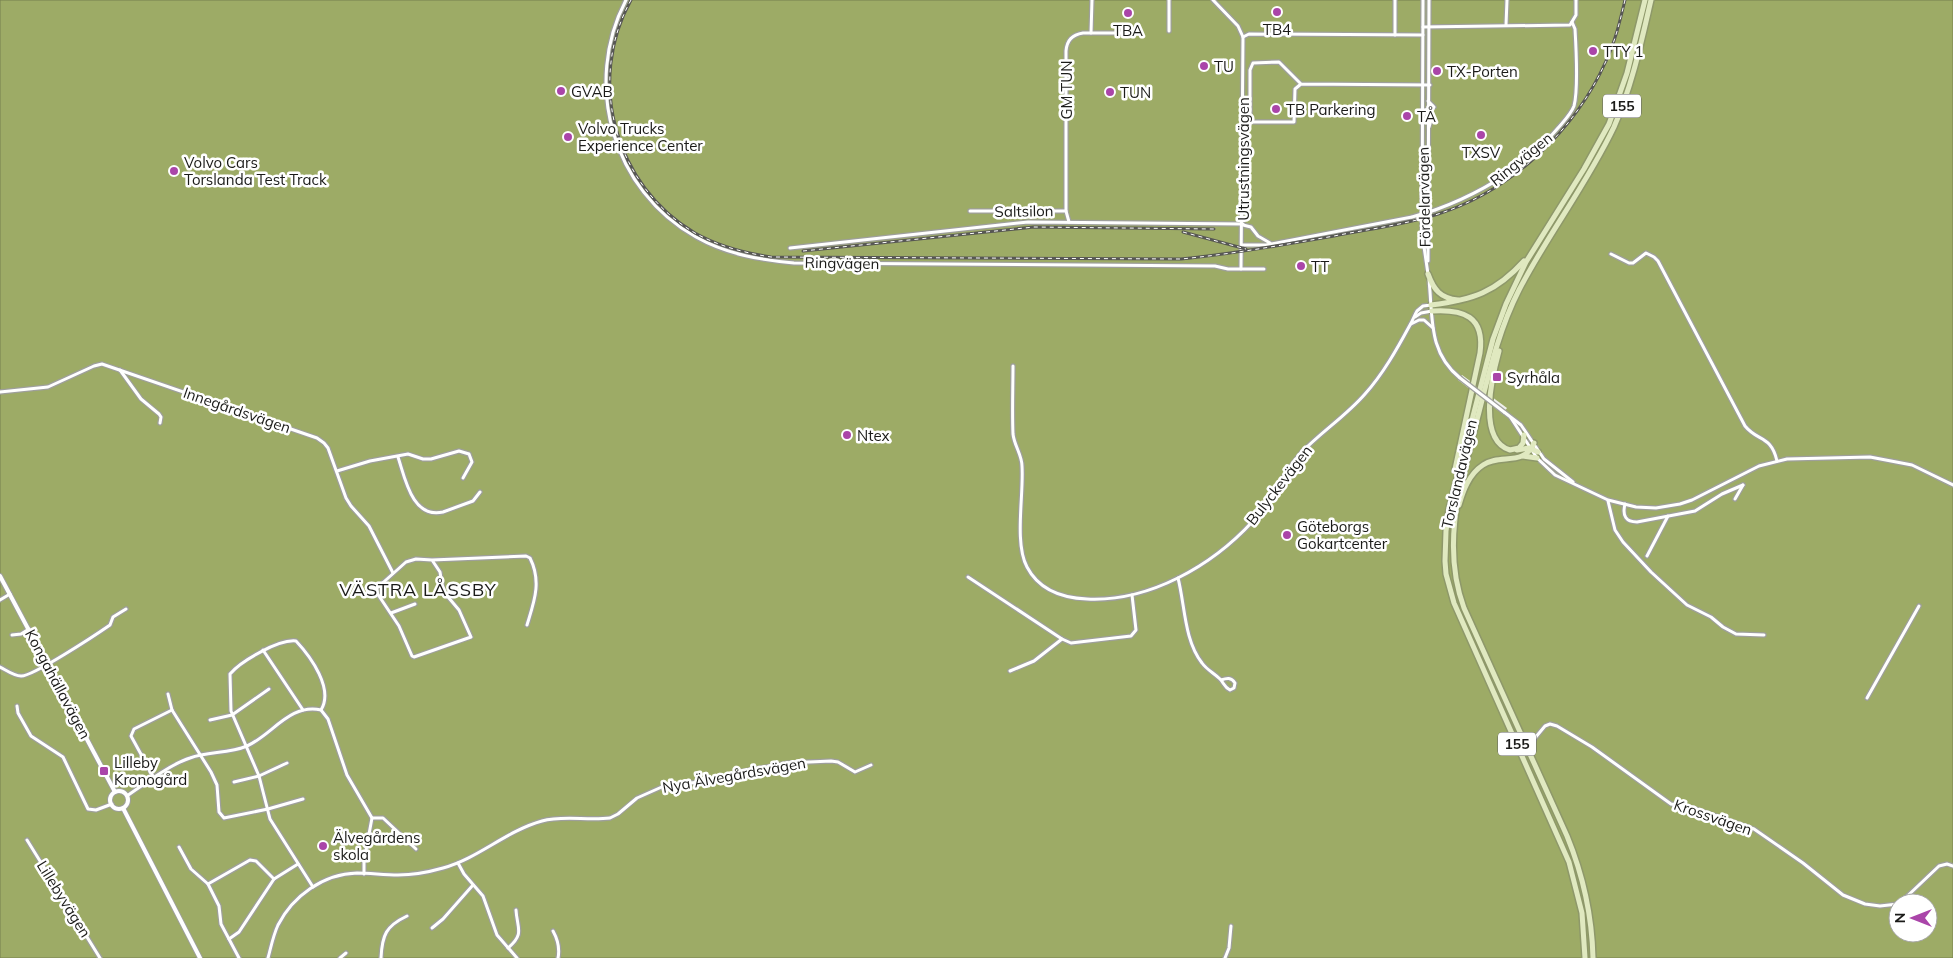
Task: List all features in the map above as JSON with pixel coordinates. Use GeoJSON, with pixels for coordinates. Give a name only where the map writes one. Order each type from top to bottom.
{"type":"FeatureCollection","features":[{"type":"Feature","properties":{"kind":"main road","name":"Torslandavägen"},"geometry":{"type":"LineString","coordinates":[[1585,958],[1582,912],[1569,862],[1454,603],[1446,574],[1446,531],[1456,479],[1496,330],[1513,289],[1609,124],[1627,73],[1645,0]]}},
{"type":"Feature","properties":{"kind":"main road","name":"Torslandavägen"},"geometry":{"type":"LineString","coordinates":[[1593,958],[1590,918],[1578,864],[1459,595],[1453,561],[1454,521],[1458,494],[1496,350],[1515,298],[1531,268],[1590,173],[1614,127],[1633,76],[1652,0]]}},
{"type":"Feature","properties":{"kind":"main road"},"geometry":{"type":"LineString","coordinates":[[1431,308],[1486,293],[1510,276],[1539,242]]}},
{"type":"Feature","properties":{"kind":"main road"},"geometry":{"type":"LineString","coordinates":[[1531,268],[1509,320],[1499,350],[1494,371],[1490,410],[1491,428],[1498,442],[1507,449],[1517,450],[1533,446]]}},
{"type":"Feature","properties":{"kind":"main road"},"geometry":{"type":"LineString","coordinates":[[1428,274],[1433,287],[1439,294],[1448,298],[1464,300]]}},
{"type":"Feature","properties":{"kind":"main road"},"geometry":{"type":"LineString","coordinates":[[1431,308],[1465,314],[1476,326],[1481,342],[1449,494],[1445,518],[1446,531]]}},
{"type":"Feature","properties":{"kind":"main road"},"geometry":{"type":"LineString","coordinates":[[1517,450],[1521,446],[1524,435]]}},
{"type":"Feature","properties":{"kind":"main road"},"geometry":{"type":"LineString","coordinates":[[1533,446],[1538,452]]}},
{"type":"Feature","properties":{"kind":"main road"},"geometry":{"type":"LineString","coordinates":[[1523,456],[1530,452],[1533,446]]}},
{"type":"Feature","properties":{"kind":"main road"},"geometry":{"type":"LineString","coordinates":[[1454,521],[1466,487],[1480,467],[1490,462],[1523,456],[1537,458]]}},
{"type":"Feature","properties":{"kind":"street","name":"Ringvägen"},"geometry":{"type":"LineString","coordinates":[[626,0],[613,33],[606,67],[607,107],[616,143],[629,171],[650,201],[677,226],[712,246],[752,257],[794,263],[1215,266],[1228,269],[1264,270]]}},
{"type":"Feature","properties":{"kind":"street"},"geometry":{"type":"LineString","coordinates":[[1091,33],[1092,0]]}},
{"type":"Feature","properties":{"kind":"street"},"geometry":{"type":"LineString","coordinates":[[1169,0],[1169,31]]}},
{"type":"Feature","properties":{"kind":"street"},"geometry":{"type":"LineString","coordinates":[[1213,0],[1238,26],[1243,37],[1249,34],[1423,35]]}},
{"type":"Feature","properties":{"kind":"street"},"geometry":{"type":"LineString","coordinates":[[1395,0],[1395,35]]}},
{"type":"Feature","properties":{"kind":"street"},"geometry":{"type":"LineString","coordinates":[[1423,0],[1427,26],[1423,35],[1426,85],[1428,99],[1434,107],[1428,108]]}},
{"type":"Feature","properties":{"kind":"street"},"geometry":{"type":"LineString","coordinates":[[1424,113],[1429,0]]}},
{"type":"Feature","properties":{"kind":"street"},"geometry":{"type":"LineString","coordinates":[[1506,0],[1506,25]]}},
{"type":"Feature","properties":{"kind":"street","name":"Ringvägen"},"geometry":{"type":"LineString","coordinates":[[1270,243],[1412,217],[1435,210],[1476,193],[1512,170],[1551,136],[1572,112],[1576,85],[1575,29],[1572,22],[1576,15],[1576,0]]}},
{"type":"Feature","properties":{"kind":"street"},"geometry":{"type":"LineString","coordinates":[[1427,26],[1564,26],[1570,25],[1572,22]]}},
{"type":"Feature","properties":{"kind":"street","name":"GM TUN"},"geometry":{"type":"LineString","coordinates":[[1066,211],[1067,46],[1069,40],[1076,34],[1138,33]]}},
{"type":"Feature","properties":{"kind":"street","name":"Utrustningsvägen"},"geometry":{"type":"LineString","coordinates":[[1242,245],[1243,37]]}},
{"type":"Feature","properties":{"kind":"street"},"geometry":{"type":"LineString","coordinates":[[1301,84],[1279,62],[1253,63],[1250,70],[1250,121],[1294,122],[1295,89],[1301,84],[1426,85]]}},
{"type":"Feature","properties":{"kind":"street"},"geometry":{"type":"LineString","coordinates":[[1426,85],[1428,99]]}},
{"type":"Feature","properties":{"kind":"street","name":"Fördelarvägen"},"geometry":{"type":"LineString","coordinates":[[1426,85],[1422,121],[1422,233],[1433,329],[1439,354],[1446,366],[1511,418]]}},
{"type":"Feature","properties":{"kind":"street","name":"Fördelarvägen"},"geometry":{"type":"LineString","coordinates":[[1428,99],[1428,274]]}},
{"type":"Feature","properties":{"kind":"street","name":"Fördelarvägen"},"geometry":{"type":"LineString","coordinates":[[1422,121],[1424,113],[1428,108]]}},
{"type":"Feature","properties":{"kind":"street","name":"Fördelarvägen"},"geometry":{"type":"LineString","coordinates":[[1427,135],[1430,122],[1434,119]]}},
{"type":"Feature","properties":{"kind":"street","name":"Saltsilon"},"geometry":{"type":"LineString","coordinates":[[970,211],[1066,211],[1069,222]]}},
{"type":"Feature","properties":{"kind":"street"},"geometry":{"type":"LineString","coordinates":[[790,248],[1028,222],[1243,224],[1251,227],[1258,236],[1270,243]]}},
{"type":"Feature","properties":{"kind":"street"},"geometry":{"type":"LineString","coordinates":[[1241,269],[1242,245],[1270,243]]}},
{"type":"Feature","properties":{"kind":"street"},"geometry":{"type":"LineString","coordinates":[[1612,254],[1629,263],[1633,263],[1646,253],[1654,257],[1745,426],[1749,431],[1769,442],[1777,462]]}},
{"type":"Feature","properties":{"kind":"street","name":"Bulyckevägen"},"geometry":{"type":"LineString","coordinates":[[1013,366],[1013,434],[1022,467],[1021,550],[1026,566],[1040,583],[1052,592],[1065,597],[1102,599],[1132,595],[1178,578],[1216,553],[1253,520],[1299,456],[1350,410],[1370,389],[1420,308],[1431,308]]}},
{"type":"Feature","properties":{"kind":"street"},"geometry":{"type":"LineString","coordinates":[[1412,323],[1419,314],[1431,308]]}},
{"type":"Feature","properties":{"kind":"street"},"geometry":{"type":"LineString","coordinates":[[1412,323],[1424,320],[1433,329]]}},
{"type":"Feature","properties":{"kind":"street","name":"Innegårdsvägen"},"geometry":{"type":"LineString","coordinates":[[0,392],[46,387],[98,364],[105,364],[319,440],[328,448],[351,506],[369,526],[393,573]]}},
{"type":"Feature","properties":{"kind":"street"},"geometry":{"type":"LineString","coordinates":[[120,370],[141,399],[159,414],[161,417],[160,424]]}},
{"type":"Feature","properties":{"kind":"street"},"geometry":{"type":"LineString","coordinates":[[1511,418],[1521,425],[1533,446],[1537,458],[1555,475],[1608,500],[1644,508],[1669,506],[1692,500],[1759,466],[1787,459],[1870,457],[1912,465],[1953,486]]}},
{"type":"Feature","properties":{"kind":"street"},"geometry":{"type":"LineString","coordinates":[[1511,418],[1533,446]]}},
{"type":"Feature","properties":{"kind":"street"},"geometry":{"type":"LineString","coordinates":[[337,471],[376,460],[408,454],[423,459],[431,459],[459,451],[469,454],[472,462],[463,478]]}},
{"type":"Feature","properties":{"kind":"street"},"geometry":{"type":"LineString","coordinates":[[1538,452],[1557,471],[1580,487]]}},
{"type":"Feature","properties":{"kind":"street"},"geometry":{"type":"LineString","coordinates":[[398,457],[412,497],[416,504],[422,508],[438,513],[443,512],[473,501],[480,492]]}},
{"type":"Feature","properties":{"kind":"street"},"geometry":{"type":"LineString","coordinates":[[1624,504],[1624,516],[1630,521],[1638,522],[1694,511],[1722,494],[1743,486],[1735,500]]}},
{"type":"Feature","properties":{"kind":"street"},"geometry":{"type":"LineString","coordinates":[[1608,500],[1615,530],[1623,542],[1651,572],[1688,605],[1711,617],[1723,627],[1736,634],[1764,635]]}},
{"type":"Feature","properties":{"kind":"street"},"geometry":{"type":"LineString","coordinates":[[1647,556],[1668,516]]}},
{"type":"Feature","properties":{"kind":"street"},"geometry":{"type":"LineString","coordinates":[[432,560],[440,572],[443,591],[459,610],[471,637],[414,657],[412,656],[399,626],[377,593],[377,588],[393,573],[412,560],[526,556],[530,558],[536,574],[537,591],[527,626]]}},
{"type":"Feature","properties":{"kind":"street","name":"Kongahällavägen"},"geometry":{"type":"LineString","coordinates":[[0,576],[115,792]]}},
{"type":"Feature","properties":{"kind":"street"},"geometry":{"type":"LineString","coordinates":[[968,577],[1070,643],[1131,636],[1136,630],[1132,595]]}},
{"type":"Feature","properties":{"kind":"street"},"geometry":{"type":"LineString","coordinates":[[1178,578],[1190,638],[1196,655],[1211,673],[1221,680],[1227,689],[1234,688],[1232,680],[1227,678],[1221,680]]}},
{"type":"Feature","properties":{"kind":"street"},"geometry":{"type":"LineString","coordinates":[[0,600],[10,594]]}},
{"type":"Feature","properties":{"kind":"street"},"geometry":{"type":"LineString","coordinates":[[391,613],[415,604]]}},
{"type":"Feature","properties":{"kind":"street"},"geometry":{"type":"LineString","coordinates":[[1868,698],[1919,606]]}},
{"type":"Feature","properties":{"kind":"street"},"geometry":{"type":"LineString","coordinates":[[0,667],[21,676],[48,664],[110,625],[113,617],[126,609]]}},
{"type":"Feature","properties":{"kind":"street"},"geometry":{"type":"LineString","coordinates":[[12,635],[21,634],[29,629]]}},
{"type":"Feature","properties":{"kind":"street"},"geometry":{"type":"LineString","coordinates":[[1010,671],[1034,661],[1062,639]]}},
{"type":"Feature","properties":{"kind":"street"},"geometry":{"type":"LineString","coordinates":[[312,887],[270,819],[259,776],[232,715],[230,674],[263,650],[292,641],[298,643],[324,680],[324,704],[321,710]]}},
{"type":"Feature","properties":{"kind":"street"},"geometry":{"type":"LineString","coordinates":[[263,650],[303,710]]}},
{"type":"Feature","properties":{"kind":"street"},"geometry":{"type":"LineString","coordinates":[[210,720],[232,715],[269,689]]}},
{"type":"Feature","properties":{"kind":"street"},"geometry":{"type":"LineString","coordinates":[[168,694],[172,710],[211,772],[216,784],[219,812],[224,818],[268,809],[303,799]]}},
{"type":"Feature","properties":{"kind":"street"},"geometry":{"type":"LineString","coordinates":[[17,706],[18,713],[32,736],[62,756],[88,809],[96,810],[112,804]]}},
{"type":"Feature","properties":{"kind":"street"},"geometry":{"type":"LineString","coordinates":[[154,778],[131,733],[134,729],[172,710]]}},
{"type":"Feature","properties":{"kind":"street"},"geometry":{"type":"LineString","coordinates":[[127,796],[189,758],[221,753],[247,746],[290,716],[303,710],[321,710]]}},
{"type":"Feature","properties":{"kind":"street"},"geometry":{"type":"LineString","coordinates":[[321,710],[328,719],[347,775],[372,818],[364,861],[364,874]]}},
{"type":"Feature","properties":{"kind":"street","name":"Krossvägen"},"geometry":{"type":"LineString","coordinates":[[1535,738],[1546,725],[1557,726],[1615,763],[1671,804],[1693,808],[1754,829],[1803,863],[1843,895],[1866,904],[1880,906],[1888,905]]}},
{"type":"Feature","properties":{"kind":"street"},"geometry":{"type":"LineString","coordinates":[[1522,737],[1528,740],[1535,738]]}},
{"type":"Feature","properties":{"kind":"street"},"geometry":{"type":"LineString","coordinates":[[1530,753],[1530,746],[1535,738]]}},
{"type":"Feature","properties":{"kind":"street","name":"Nya Älvegårdsvägen"},"geometry":{"type":"LineString","coordinates":[[268,958],[273,938],[282,918],[293,904],[312,887],[338,876],[364,874],[407,875],[441,868],[458,863],[482,852],[516,831],[541,821],[552,818],[605,818],[614,816],[637,798],[664,786],[717,780],[739,772],[788,763],[831,761],[838,762],[855,772],[871,765]]}},
{"type":"Feature","properties":{"kind":"street"},"geometry":{"type":"LineString","coordinates":[[234,782],[259,776],[287,763]]}},
{"type":"Feature","properties":{"kind":"street"},"geometry":{"type":"LineString","coordinates":[[115,792],[122,792],[127,796],[128,803],[123,808],[116,808],[112,804],[111,797],[115,792]]}},
{"type":"Feature","properties":{"kind":"street"},"geometry":{"type":"LineString","coordinates":[[123,808],[200,958]]}},
{"type":"Feature","properties":{"kind":"street"},"geometry":{"type":"LineString","coordinates":[[372,818],[383,818],[416,849]]}},
{"type":"Feature","properties":{"kind":"street","name":"Lillebyvägen"},"geometry":{"type":"LineString","coordinates":[[27,840],[100,958]]}},
{"type":"Feature","properties":{"kind":"street"},"geometry":{"type":"LineString","coordinates":[[179,846],[191,869],[208,884],[219,906],[221,924],[239,958]]}},
{"type":"Feature","properties":{"kind":"street"},"geometry":{"type":"LineString","coordinates":[[208,884],[250,860],[256,861],[274,879]]}},
{"type":"Feature","properties":{"kind":"street"},"geometry":{"type":"LineString","coordinates":[[458,863],[483,896],[497,935],[517,958]]}},
{"type":"Feature","properties":{"kind":"street"},"geometry":{"type":"LineString","coordinates":[[229,939],[239,932],[274,879],[298,864]]}},
{"type":"Feature","properties":{"kind":"street","name":"Krossvägen"},"geometry":{"type":"LineString","coordinates":[[1910,893],[1939,866],[1947,864],[1953,866]]}},
{"type":"Feature","properties":{"kind":"street"},"geometry":{"type":"LineString","coordinates":[[432,928],[443,919],[473,885]]}},
{"type":"Feature","properties":{"kind":"street"},"geometry":{"type":"LineString","coordinates":[[508,948],[516,941],[519,934],[516,910]]}},
{"type":"Feature","properties":{"kind":"street"},"geometry":{"type":"LineString","coordinates":[[381,958],[386,932],[391,925],[407,916]]}},
{"type":"Feature","properties":{"kind":"street"},"geometry":{"type":"LineString","coordinates":[[1225,958],[1229,948],[1231,926]]}},
{"type":"Feature","properties":{"kind":"street"},"geometry":{"type":"LineString","coordinates":[[553,931],[557,937],[558,958]]}},
{"type":"Feature","properties":{"kind":"street"},"geometry":{"type":"LineString","coordinates":[[340,958],[346,953]]}},
{"type":"Feature","properties":{"kind":"shaded area"},"geometry":{"type":"Polygon","coordinates":[[[0,0],[1953,0],[1953,958],[0,958],[0,0]]]}},
{"type":"Feature","properties":{"kind":"pier"},"geometry":{"type":"Polygon","coordinates":[[[1462,375],[1507,408],[1503,414],[1458,380],[1462,375]]]}},
{"type":"Feature","properties":{"kind":"railway"},"geometry":{"type":"LineString","coordinates":[[631,0],[618,31],[611,64],[610,97],[616,129],[628,160],[645,188],[667,213],[704,238],[732,248],[771,257],[1181,259],[1277,246],[1412,221],[1465,204],[1491,190],[1515,174],[1538,155],[1577,111],[1593,87],[1609,54],[1625,0]]}},
{"type":"Feature","properties":{"kind":"railway"},"geometry":{"type":"LineString","coordinates":[[803,251],[1034,227],[1214,229]]}},
{"type":"Feature","properties":{"kind":"railway"},"geometry":{"type":"LineString","coordinates":[[1183,232],[1246,249]]}},
{"type":"Feature","properties":{"kind":"place","name":"TB4"},"geometry":{"type":"Point","coordinates":[1277,12]}},
{"type":"Feature","properties":{"kind":"place","name":"TBA"},"geometry":{"type":"Point","coordinates":[1128,13]}},
{"type":"Feature","properties":{"kind":"place","name":"TTY 1"},"geometry":{"type":"Point","coordinates":[1593,51]}},
{"type":"Feature","properties":{"kind":"place","name":"TU"},"geometry":{"type":"Point","coordinates":[1204,66]}},
{"type":"Feature","properties":{"kind":"place","name":"TX-Porten"},"geometry":{"type":"Point","coordinates":[1437,71]}},
{"type":"Feature","properties":{"kind":"place","name":"GVAB"},"geometry":{"type":"Point","coordinates":[561,91]}},
{"type":"Feature","properties":{"kind":"place","name":"TUN"},"geometry":{"type":"Point","coordinates":[1110,92]}},
{"type":"Feature","properties":{"kind":"place","name":"TB Parkering"},"geometry":{"type":"Point","coordinates":[1276,109]}},
{"type":"Feature","properties":{"kind":"place","name":"TÅ"},"geometry":{"type":"Point","coordinates":[1407,116]}},
{"type":"Feature","properties":{"kind":"place","name":"TXSV"},"geometry":{"type":"Point","coordinates":[1481,135]}},
{"type":"Feature","properties":{"kind":"place","name":"Volvo Trucks Experience Center"},"geometry":{"type":"Point","coordinates":[568,137]}},
{"type":"Feature","properties":{"kind":"place","name":"Volvo Cars Torslanda Test Track"},"geometry":{"type":"Point","coordinates":[174,171]}},
{"type":"Feature","properties":{"kind":"place","name":"TT"},"geometry":{"type":"Point","coordinates":[1301,266]}},
{"type":"Feature","properties":{"kind":"place","name":"Syrhåla"},"geometry":{"type":"Point","coordinates":[1497,377]}},
{"type":"Feature","properties":{"kind":"place","name":"Ntex"},"geometry":{"type":"Point","coordinates":[847,435]}},
{"type":"Feature","properties":{"kind":"place","name":"Göteborgs Gokartcenter"},"geometry":{"type":"Point","coordinates":[1287,535]}},
{"type":"Feature","properties":{"kind":"place","name":"Lilleby Kronogård"},"geometry":{"type":"Point","coordinates":[104,771]}},
{"type":"Feature","properties":{"kind":"place","name":"Älvegårdens skola"},"geometry":{"type":"Point","coordinates":[323,846]}},
{"type":"Feature","properties":{"kind":"district","name":"VÄSTRA LÅSSBY"},"geometry":{"type":"Point","coordinates":[418,589]}}]}
